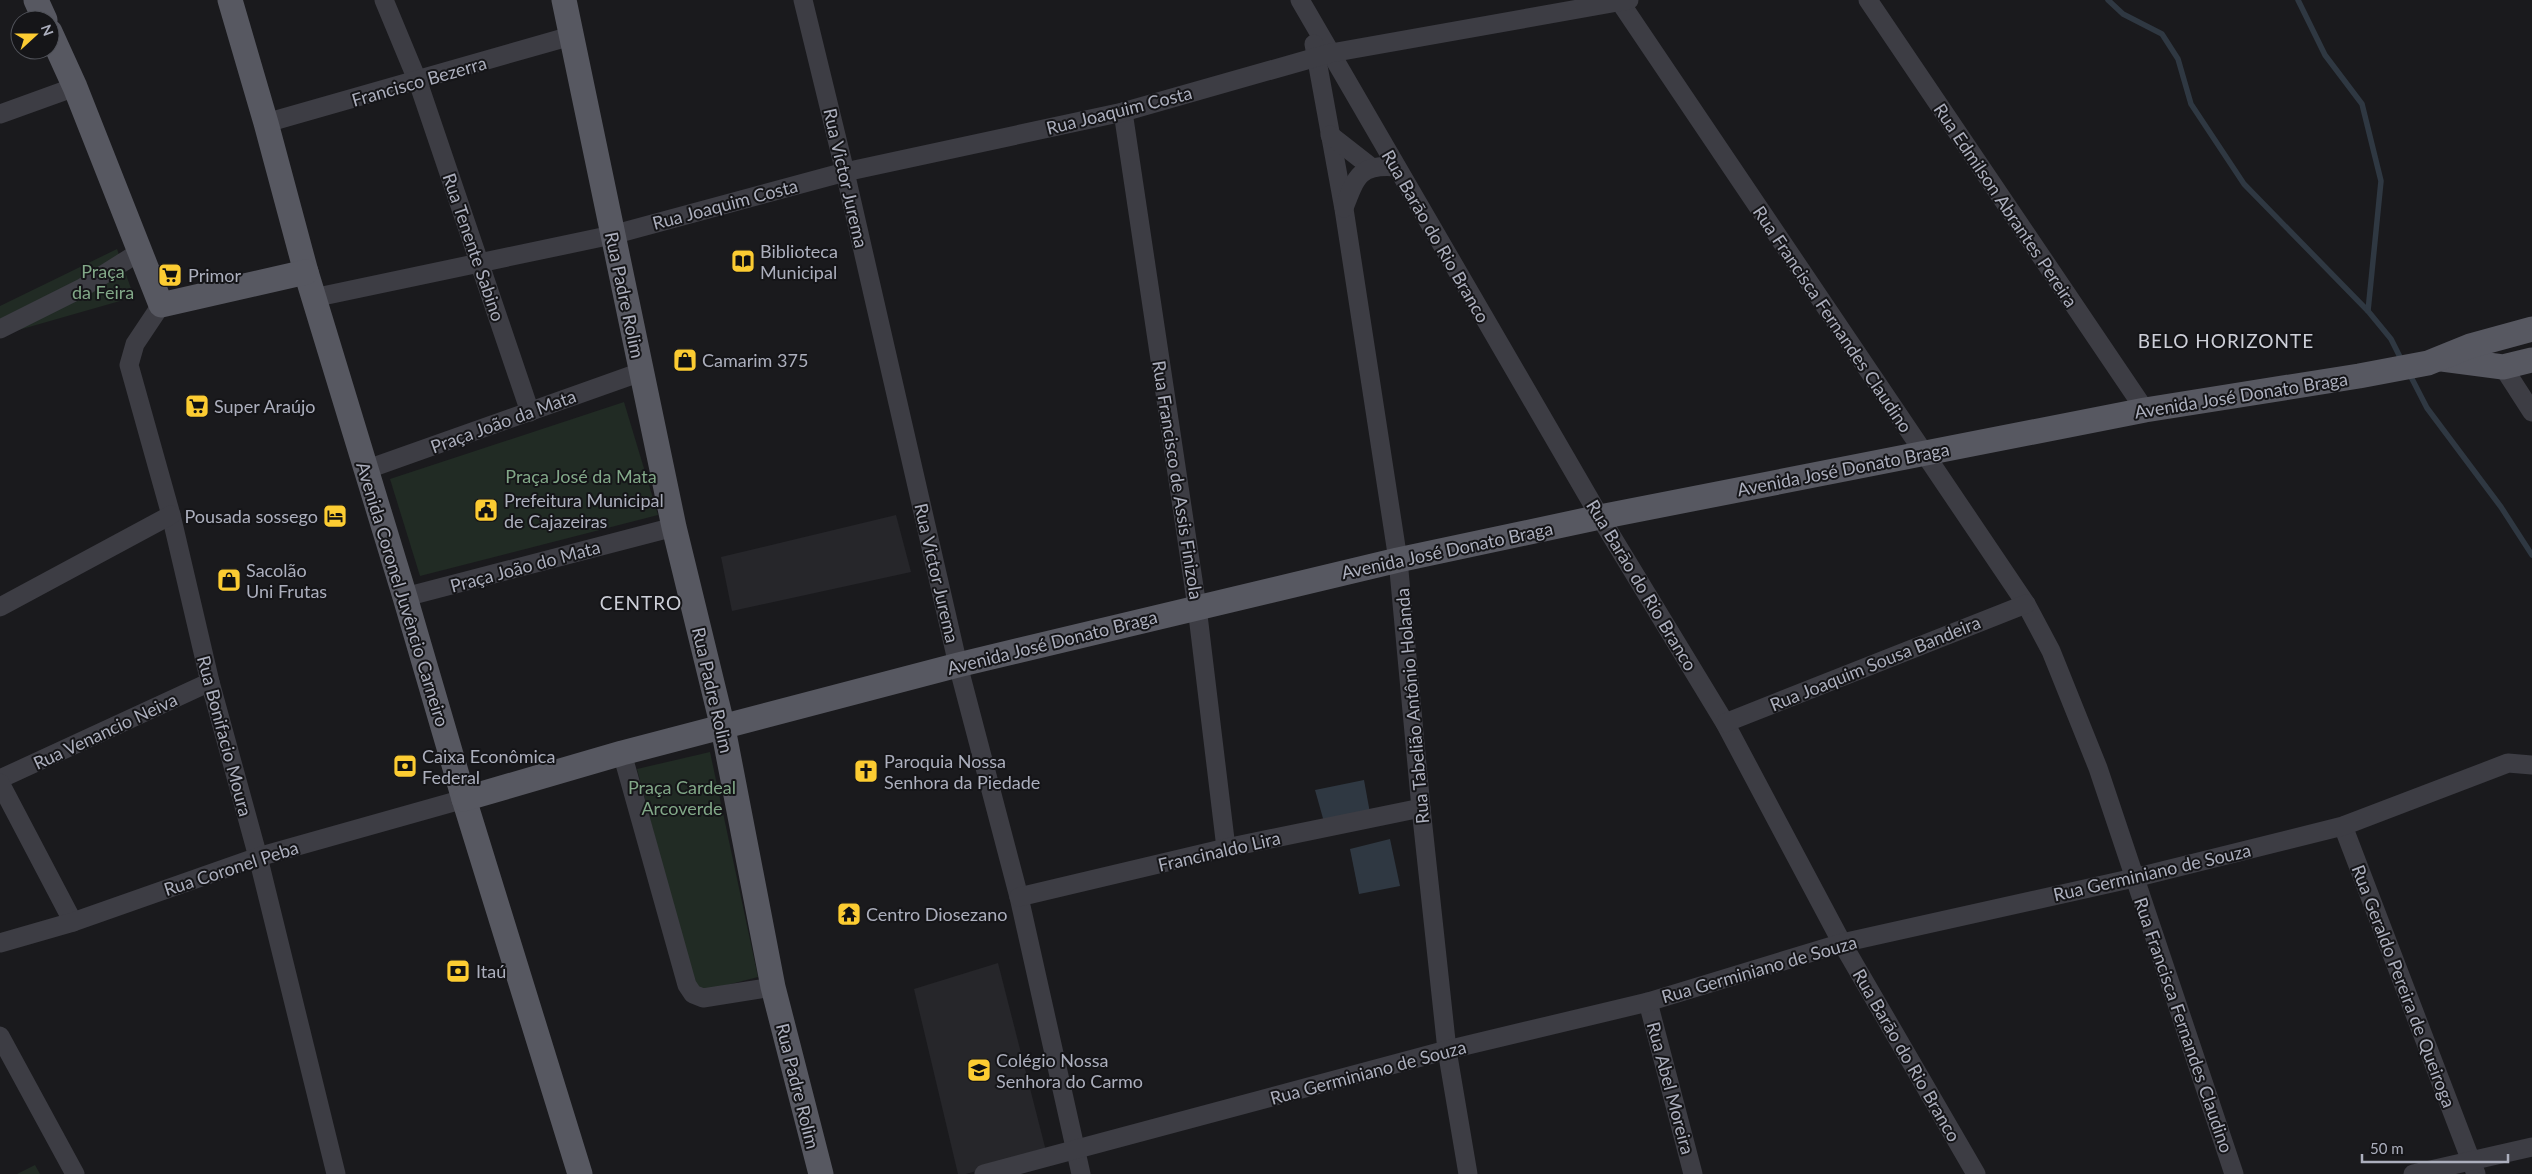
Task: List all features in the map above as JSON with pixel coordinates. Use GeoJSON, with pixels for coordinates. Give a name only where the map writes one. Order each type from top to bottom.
{"type":"FeatureCollection","features":[{"type":"Feature","properties":{"kind":"main road","name":"Avenida Coronel Juvêncio Carneiro"},"geometry":{"type":"LineString","coordinates":[[230,0],[266,123],[313,298],[405,597],[464,799],[580,1174]]}},
{"type":"Feature","properties":{"kind":"main road","name":"Rua Padre Rolim"},"geometry":{"type":"LineString","coordinates":[[564,0],[674,528],[723,728],[773,987],[821,1174]]}},
{"type":"Feature","properties":{"kind":"main road"},"geometry":{"type":"LineString","coordinates":[[60,54],[75,87],[161,305],[306,272]]}},
{"type":"Feature","properties":{"kind":"main road","name":"Avenida José Donato Braga"},"geometry":{"type":"LineString","coordinates":[[464,799],[622,753],[958,665],[1398,560],[1600,517],[2144,410],[2359,376],[2435,361],[2470,346],[2532,329]]}},
{"type":"Feature","properties":{"kind":"main road","name":"Avenida José Donato Braga"},"geometry":{"type":"LineString","coordinates":[[2435,361],[2503,367],[2532,360]]}},
{"type":"Feature","properties":{"kind":"street","name":"Rua Tenente Sabino"},"geometry":{"type":"LineString","coordinates":[[384,0],[418,82],[530,412]]}},
{"type":"Feature","properties":{"kind":"street","name":"Rua Victor Jurema"},"geometry":{"type":"LineString","coordinates":[[803,0],[845,172],[958,665],[1019,898],[1081,1174]]}},
{"type":"Feature","properties":{"kind":"street","name":"Rua Barāo do Rio Branco"},"geometry":{"type":"LineString","coordinates":[[1300,0],[1310,18],[1324,55],[1396,167],[1600,517],[1725,723],[1842,943],[1976,1174]]}},
{"type":"Feature","properties":{"kind":"street","name":"Rua Edmilson Abrantes Pereira"},"geometry":{"type":"LineString","coordinates":[[1868,0],[2144,410]]}},
{"type":"Feature","properties":{"kind":"street","name":"Rua Joaquim Costa"},"geometry":{"type":"LineString","coordinates":[[313,298],[612,234],[845,172],[1123,112],[1324,55],[1624,1]]}},
{"type":"Feature","properties":{"kind":"street","name":"Rua Francisca Fernandes Claudino"},"geometry":{"type":"LineString","coordinates":[[1624,1],[1924,454],[2026,604],[2051,651],[2098,768],[2234,1174]]}},
{"type":"Feature","properties":{"kind":"street","name":"Francisco Bezerra"},"geometry":{"type":"LineString","coordinates":[[266,123],[418,82],[571,36]]}},
{"type":"Feature","properties":{"kind":"street","name":"Rua Tabelião Antônio Holanda"},"geometry":{"type":"LineString","coordinates":[[1324,55],[1330,134],[1344,209],[1398,560],[1421,808],[1447,1050],[1468,1174]]}},
{"type":"Feature","properties":{"kind":"street"},"geometry":{"type":"LineString","coordinates":[[0,114],[75,87]]}},
{"type":"Feature","properties":{"kind":"street","name":"Rua Francisco de Assis Finizola"},"geometry":{"type":"LineString","coordinates":[[1123,112],[1197,607],[1226,848]]}},
{"type":"Feature","properties":{"kind":"street"},"geometry":{"type":"LineString","coordinates":[[1330,134],[1371,167],[1396,167]]}},
{"type":"Feature","properties":{"kind":"street","name":"Rua Tabelião Antônio Holanda"},"geometry":{"type":"LineString","coordinates":[[1344,209],[1352,186],[1363,172],[1371,167]]}},
{"type":"Feature","properties":{"kind":"street"},"geometry":{"type":"LineString","coordinates":[[0,329],[82,288],[141,252]]}},
{"type":"Feature","properties":{"kind":"street","name":"Rua Bonifacio Moura"},"geometry":{"type":"LineString","coordinates":[[161,305],[135,344],[129,365],[171,515],[210,682],[258,857],[336,1174]]}},
{"type":"Feature","properties":{"kind":"street"},"geometry":{"type":"LineString","coordinates":[[2503,367],[2532,412]]}},
{"type":"Feature","properties":{"kind":"street","name":"Praça João da Mata"},"geometry":{"type":"LineString","coordinates":[[365,470],[641,372]]}},
{"type":"Feature","properties":{"kind":"street"},"geometry":{"type":"LineString","coordinates":[[0,607],[171,515]]}},
{"type":"Feature","properties":{"kind":"street","name":"Praça João do Mata"},"geometry":{"type":"LineString","coordinates":[[405,597],[674,528]]}},
{"type":"Feature","properties":{"kind":"street","name":"Rua Joaquim Sousa Bandeira"},"geometry":{"type":"LineString","coordinates":[[1725,723],[2026,604]]}},
{"type":"Feature","properties":{"kind":"street","name":"Rua Venancio Neiva"},"geometry":{"type":"LineString","coordinates":[[0,779],[210,682]]}},
{"type":"Feature","properties":{"kind":"street"},"geometry":{"type":"LineString","coordinates":[[622,753],[687,985],[693,994],[704,998],[773,987]]}},
{"type":"Feature","properties":{"kind":"street","name":"Rua Germiniano de Souza"},"geometry":{"type":"LineString","coordinates":[[984,1174],[1447,1050],[1648,1002],[1842,943],[2134,878],[2343,826],[2508,763],[2532,765]]}},
{"type":"Feature","properties":{"kind":"street"},"geometry":{"type":"LineString","coordinates":[[0,783],[73,922]]}},
{"type":"Feature","properties":{"kind":"street","name":"Rua Coronel Peba"},"geometry":{"type":"LineString","coordinates":[[0,943],[73,922],[258,857],[464,799]]}},
{"type":"Feature","properties":{"kind":"street","name":"Francinaldo Lira"},"geometry":{"type":"LineString","coordinates":[[1019,898],[1226,848],[1421,808]]}},
{"type":"Feature","properties":{"kind":"street","name":"Rua Geraldo Pereira de Queiroga"},"geometry":{"type":"LineString","coordinates":[[2343,826],[2473,1167]]}},
{"type":"Feature","properties":{"kind":"street","name":"Rua Abel Moreira"},"geometry":{"type":"LineString","coordinates":[[1648,1002],[1693,1174]]}},
{"type":"Feature","properties":{"kind":"street"},"geometry":{"type":"LineString","coordinates":[[0,1036],[75,1174]]}},
{"type":"Feature","properties":{"kind":"street"},"geometry":{"type":"LineString","coordinates":[[2413,1174],[2473,1167],[2532,1147]]}},
{"type":"Feature","properties":{"kind":"shaded area"},"geometry":{"type":"Polygon","coordinates":[[[896,515],[911,572],[732,611],[721,557],[896,515]]]}},
{"type":"Feature","properties":{"kind":"shaded area"},"geometry":{"type":"Polygon","coordinates":[[[1364,780],[1370,813],[1324,822],[1315,790],[1364,780]]]}},
{"type":"Feature","properties":{"kind":"shaded area"},"geometry":{"type":"Polygon","coordinates":[[[1390,839],[1400,886],[1359,894],[1350,849],[1390,839]]]}},
{"type":"Feature","properties":{"kind":"shaded area","name":"Colégio Nossa Senhora do Carmo"},"geometry":{"type":"Polygon","coordinates":[[[998,963],[1046,1151],[966,1174],[958,1174],[914,989],[998,963]]]}},
{"type":"Feature","properties":{"kind":"green space","name":"Praça da Feira"},"geometry":{"type":"Polygon","coordinates":[[[117,249],[134,297],[15,331],[0,327],[0,306],[117,249]]]}},
{"type":"Feature","properties":{"kind":"green space","name":"Praça José da Mata"},"geometry":{"type":"Polygon","coordinates":[[[624,402],[658,515],[420,576],[390,479],[624,402]]]}},
{"type":"Feature","properties":{"kind":"green space","name":"Praça Cardeal Arcoverde"},"geometry":{"type":"Polygon","coordinates":[[[710,752],[758,977],[696,993],[637,769],[710,752]]]}},
{"type":"Feature","properties":{"kind":"green space"},"geometry":{"type":"Polygon","coordinates":[[[35,1165],[40,1174],[17,1174],[35,1165]]]}},
{"type":"Feature","properties":{"kind":"waterway"},"geometry":{"type":"LineString","coordinates":[[2108,0],[2123,14],[2162,34],[2178,59],[2191,104],[2244,184],[2368,311],[2391,339],[2402,361]]}},
{"type":"Feature","properties":{"kind":"waterway"},"geometry":{"type":"LineString","coordinates":[[2298,0],[2325,55],[2362,104],[2381,181],[2368,311]]}},
{"type":"Feature","properties":{"kind":"waterway"},"geometry":{"type":"LineString","coordinates":[[2409,373],[2427,408],[2501,507],[2532,555]]}},
{"type":"Feature","properties":{"kind":"place","name":"Biblioteca Municipal"},"geometry":{"type":"Point","coordinates":[743,261]}},
{"type":"Feature","properties":{"kind":"place","name":"Primor"},"geometry":{"type":"Point","coordinates":[170,275]}},
{"type":"Feature","properties":{"kind":"place","name":"Camarim 375"},"geometry":{"type":"Point","coordinates":[685,360]}},
{"type":"Feature","properties":{"kind":"place","name":"Super Araújo"},"geometry":{"type":"Point","coordinates":[197,406]}},
{"type":"Feature","properties":{"kind":"place","name":"Prefeitura Municipal de Cajazeiras"},"geometry":{"type":"Point","coordinates":[486,510]}},
{"type":"Feature","properties":{"kind":"place","name":"Pousada sossego"},"geometry":{"type":"Point","coordinates":[335,516]}},
{"type":"Feature","properties":{"kind":"place","name":"Sacolão Uni Frutas"},"geometry":{"type":"Point","coordinates":[229,580]}},
{"type":"Feature","properties":{"kind":"place","name":"Caixa Econômica Federal"},"geometry":{"type":"Point","coordinates":[405,766]}},
{"type":"Feature","properties":{"kind":"place","name":"Paroquia Nossa Senhora da Piedade"},"geometry":{"type":"Point","coordinates":[866,771]}},
{"type":"Feature","properties":{"kind":"place","name":"Centro Diosezano"},"geometry":{"type":"Point","coordinates":[849,914]}},
{"type":"Feature","properties":{"kind":"place","name":"Itaú"},"geometry":{"type":"Point","coordinates":[458,971]}},
{"type":"Feature","properties":{"kind":"place","name":"Colégio Nossa Senhora do Carmo"},"geometry":{"type":"Point","coordinates":[979,1070]}},
{"type":"Feature","properties":{"kind":"district","name":"BELO HORIZONTE"},"geometry":{"type":"Point","coordinates":[2226,340]}},
{"type":"Feature","properties":{"kind":"district","name":"CENTRO"},"geometry":{"type":"Point","coordinates":[641,602]}}]}
